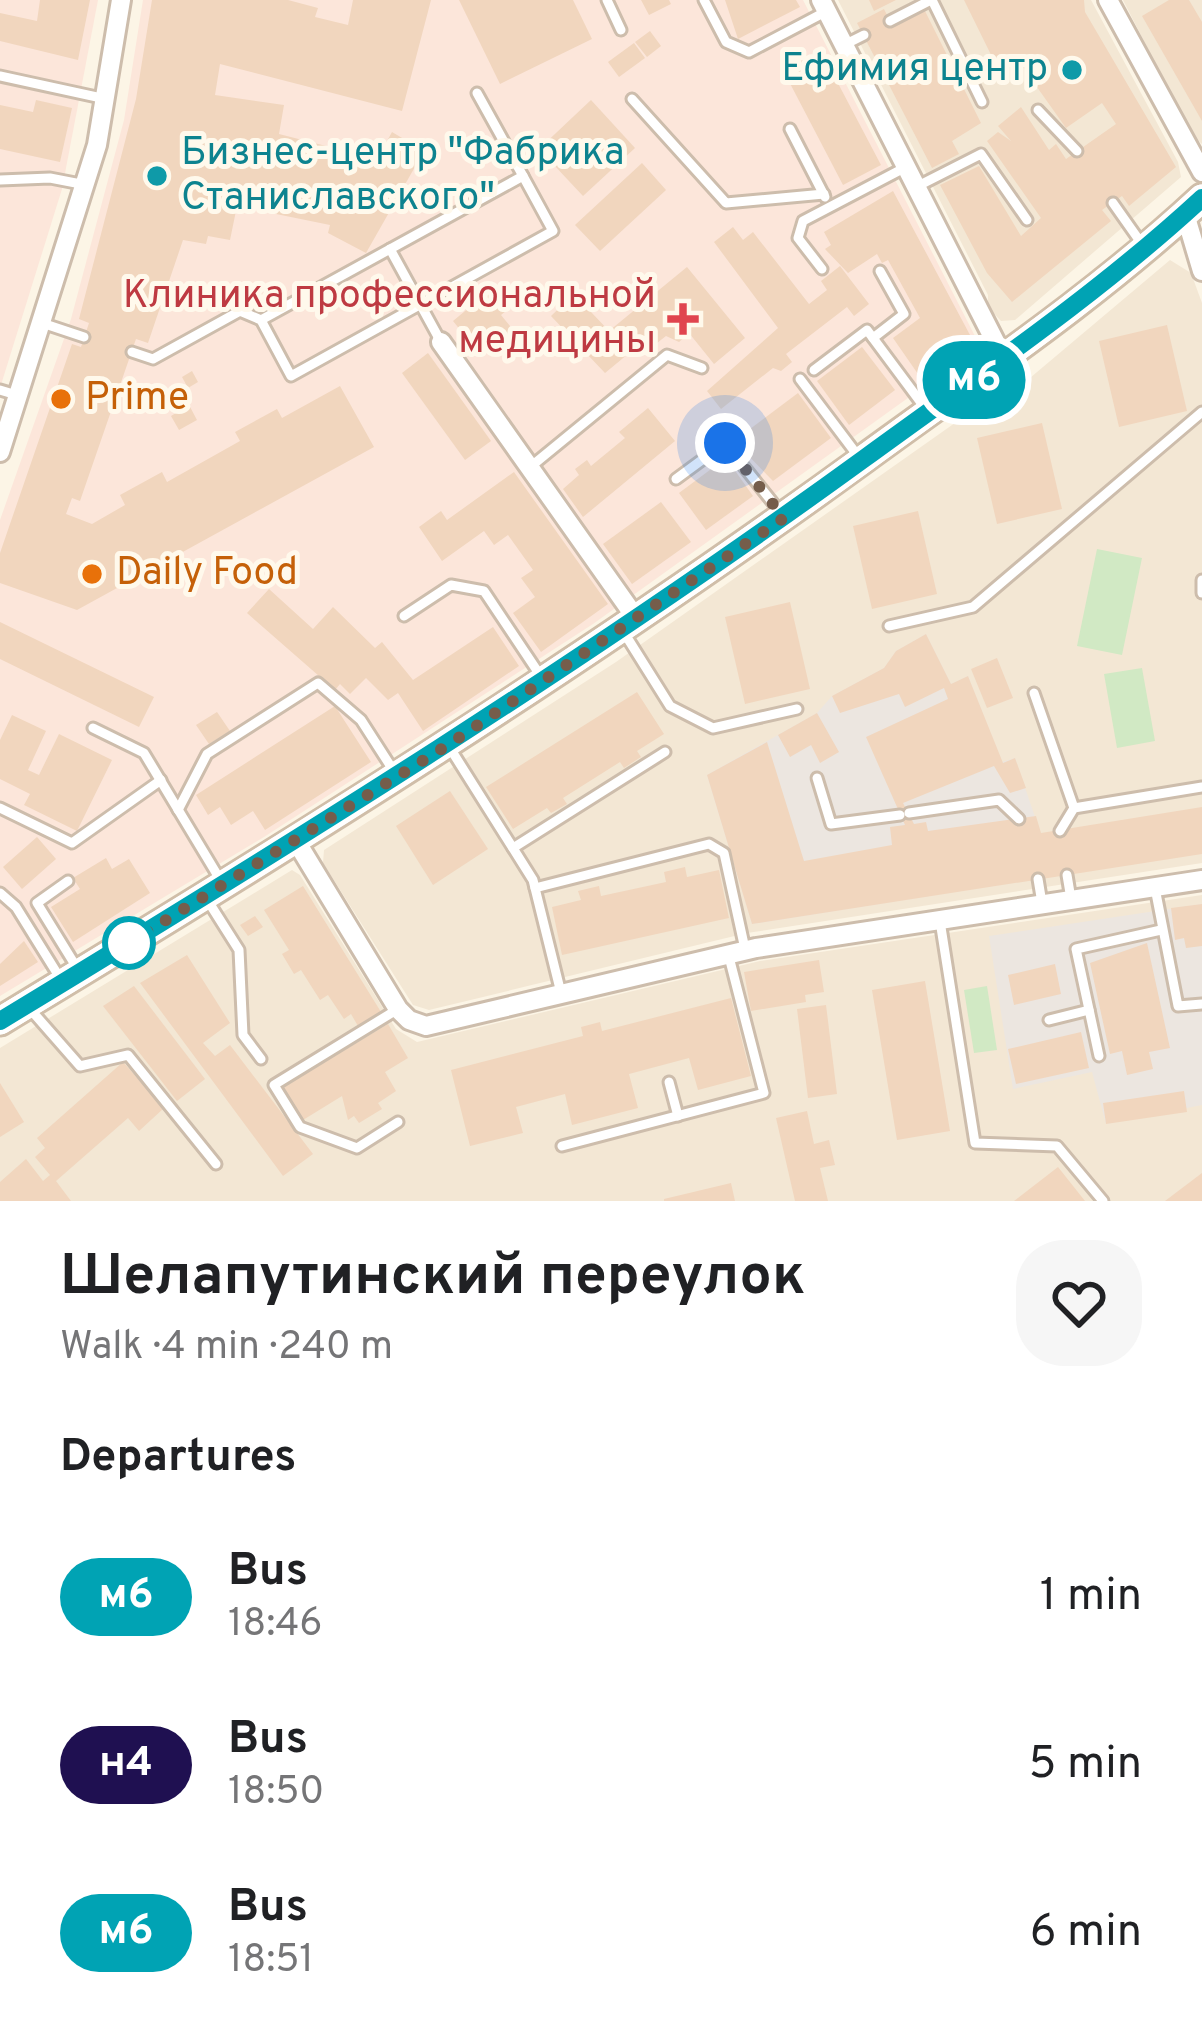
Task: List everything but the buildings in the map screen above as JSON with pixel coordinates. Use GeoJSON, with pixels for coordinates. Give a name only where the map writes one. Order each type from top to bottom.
{"type":"FeatureCollection","features":[{"type":"Feature","properties":{"kind":"main road"},"geometry":{"type":"LineString","coordinates":[[0,1021],[398,778],[630,626],[1004,359],[1194,206]]}},
{"type":"Feature","properties":{"kind":"street"},"geometry":{"type":"LineString","coordinates":[[0,452],[86,185],[106,100],[121,0]]}},
{"type":"Feature","properties":{"kind":"street"},"geometry":{"type":"LineString","coordinates":[[1108,0],[1202,172]]}},
{"type":"Feature","properties":{"kind":"street"},"geometry":{"type":"LineString","coordinates":[[824,5],[1004,359]]}},
{"type":"Feature","properties":{"kind":"street"},"geometry":{"type":"LineString","coordinates":[[1194,206],[1202,271]]}},
{"type":"Feature","properties":{"kind":"street"},"geometry":{"type":"LineString","coordinates":[[442,342],[530,468],[630,626]]}},
{"type":"Feature","properties":{"kind":"street"},"geometry":{"type":"LineString","coordinates":[[296,841],[398,1009],[409,1020],[427,1026],[737,951],[1202,880]]}},
{"type":"Feature","properties":{"kind":"lane"},"geometry":{"type":"LineString","coordinates":[[607,0],[621,30]]}},
{"type":"Feature","properties":{"kind":"lane"},"geometry":{"type":"LineString","coordinates":[[704,0],[726,41],[749,52],[824,5]]}},
{"type":"Feature","properties":{"kind":"lane"},"geometry":{"type":"LineString","coordinates":[[890,21],[932,0],[982,102]]}},
{"type":"Feature","properties":{"kind":"lane"},"geometry":{"type":"LineString","coordinates":[[844,45],[864,35]]}},
{"type":"Feature","properties":{"kind":"lane"},"geometry":{"type":"LineString","coordinates":[[0,76],[106,100]]}},
{"type":"Feature","properties":{"kind":"lane"},"geometry":{"type":"LineString","coordinates":[[132,352],[153,359],[240,311],[260,320],[291,376],[553,231],[477,93]]}},
{"type":"Feature","properties":{"kind":"lane"},"geometry":{"type":"LineString","coordinates":[[632,99],[726,203],[824,194]]}},
{"type":"Feature","properties":{"kind":"lane"},"geometry":{"type":"LineString","coordinates":[[1038,110],[1077,152]]}},
{"type":"Feature","properties":{"kind":"lane"},"geometry":{"type":"LineString","coordinates":[[790,130],[830,207]]}},
{"type":"Feature","properties":{"kind":"lane"},"geometry":{"type":"LineString","coordinates":[[916,187],[981,154],[1027,220]]}},
{"type":"Feature","properties":{"kind":"lane"},"geometry":{"type":"LineString","coordinates":[[822,269],[798,238],[803,221],[906,167]]}},
{"type":"Feature","properties":{"kind":"lane"},"geometry":{"type":"LineString","coordinates":[[260,320],[523,176]]}},
{"type":"Feature","properties":{"kind":"lane"},"geometry":{"type":"LineString","coordinates":[[0,180],[50,178],[86,185]]}},
{"type":"Feature","properties":{"kind":"lane"},"geometry":{"type":"LineString","coordinates":[[1112,203],[1145,248]]}},
{"type":"Feature","properties":{"kind":"lane"},"geometry":{"type":"LineString","coordinates":[[390,249],[442,342]]}},
{"type":"Feature","properties":{"kind":"lane"},"geometry":{"type":"LineString","coordinates":[[873,338],[904,314],[880,271]]}},
{"type":"Feature","properties":{"kind":"lane"},"geometry":{"type":"LineString","coordinates":[[44,324],[84,337]]}},
{"type":"Feature","properties":{"kind":"lane"},"geometry":{"type":"LineString","coordinates":[[814,370],[867,330],[928,412]]}},
{"type":"Feature","properties":{"kind":"lane"},"geometry":{"type":"LineString","coordinates":[[530,468],[667,355],[702,368]]}},
{"type":"Feature","properties":{"kind":"lane"},"geometry":{"type":"LineString","coordinates":[[800,379],[861,460]]}},
{"type":"Feature","properties":{"kind":"lane"},"geometry":{"type":"LineString","coordinates":[[0,390],[20,396]]}},
{"type":"Feature","properties":{"kind":"lane"},"geometry":{"type":"LineString","coordinates":[[890,626],[973,607],[1202,412]]}},
{"type":"Feature","properties":{"kind":"lane"},"geometry":{"type":"LineString","coordinates":[[676,479],[725,443],[784,518]]}},
{"type":"Feature","properties":{"kind":"lane"},"geometry":{"type":"LineString","coordinates":[[1202,580],[1202,593]]}},
{"type":"Feature","properties":{"kind":"lane"},"geometry":{"type":"LineString","coordinates":[[404,616],[451,585],[484,591],[545,682]]}},
{"type":"Feature","properties":{"kind":"lane"},"geometry":{"type":"LineString","coordinates":[[630,626],[670,706],[713,728],[796,709]]}},
{"type":"Feature","properties":{"kind":"lane"},"geometry":{"type":"LineString","coordinates":[[178,810],[207,754],[318,683],[361,720],[398,778]]}},
{"type":"Feature","properties":{"kind":"lane"},"geometry":{"type":"LineString","coordinates":[[1034,693],[1074,808]]}},
{"type":"Feature","properties":{"kind":"lane"},"geometry":{"type":"LineString","coordinates":[[93,728],[144,753],[178,810],[238,950],[243,1035],[261,1059]]}},
{"type":"Feature","properties":{"kind":"lane"},"geometry":{"type":"LineString","coordinates":[[448,745],[535,888],[561,993]]}},
{"type":"Feature","properties":{"kind":"lane"},"geometry":{"type":"LineString","coordinates":[[513,848],[665,752]]}},
{"type":"Feature","properties":{"kind":"lane"},"geometry":{"type":"LineString","coordinates":[[817,778],[831,824],[999,800],[1019,819]]}},
{"type":"Feature","properties":{"kind":"lane"},"geometry":{"type":"LineString","coordinates":[[0,808],[72,843],[160,780]]}},
{"type":"Feature","properties":{"kind":"lane"},"geometry":{"type":"LineString","coordinates":[[1060,830],[1074,808],[1202,787]]}},
{"type":"Feature","properties":{"kind":"lane"},"geometry":{"type":"LineString","coordinates":[[535,888],[709,844],[724,853],[764,1093],[562,1145]]}},
{"type":"Feature","properties":{"kind":"lane"},"geometry":{"type":"LineString","coordinates":[[1067,874],[1071,901]]}},
{"type":"Feature","properties":{"kind":"lane"},"geometry":{"type":"LineString","coordinates":[[1038,879],[1042,905]]}},
{"type":"Feature","properties":{"kind":"lane"},"geometry":{"type":"LineString","coordinates":[[68,881],[37,903],[71,978]]}},
{"type":"Feature","properties":{"kind":"lane"},"geometry":{"type":"LineString","coordinates":[[1155,888],[1178,1006],[1202,1004]]}},
{"type":"Feature","properties":{"kind":"lane"},"geometry":{"type":"LineString","coordinates":[[0,893],[71,978]]}},
{"type":"Feature","properties":{"kind":"lane"},"geometry":{"type":"LineString","coordinates":[[940,921],[975,1143],[1057,1146],[1103,1201]]}},
{"type":"Feature","properties":{"kind":"lane"},"geometry":{"type":"LineString","coordinates":[[1100,1056],[1076,949],[1161,930]]}},
{"type":"Feature","properties":{"kind":"lane"},"geometry":{"type":"LineString","coordinates":[[27,1004],[80,1066],[128,1055],[216,1164]]}},
{"type":"Feature","properties":{"kind":"lane"},"geometry":{"type":"LineString","coordinates":[[398,1009],[274,1085],[300,1127],[357,1148],[398,1123]]}},
{"type":"Feature","properties":{"kind":"lane"},"geometry":{"type":"LineString","coordinates":[[1048,1020],[1089,1010]]}},
{"type":"Feature","properties":{"kind":"lane"},"geometry":{"type":"LineString","coordinates":[[669,1082],[678,1116]]}},
{"type":"Feature","properties":{"kind":"shaded area"},"geometry":{"type":"Polygon","coordinates":[[[0,0],[98,0],[62,189],[0,388],[0,0]]]}},
{"type":"Feature","properties":{"kind":"shaded area"},"geometry":{"type":"Polygon","coordinates":[[[143,0],[803,0],[978,342],[972,352],[593,624],[264,837],[0,996],[0,520],[71,319],[124,120],[143,0]]]}},
{"type":"Feature","properties":{"kind":"shaded area"},"geometry":{"type":"Polygon","coordinates":[[[838,0],[1091,0],[1178,162],[1181,177],[1015,320],[1001,321],[988,307],[988,295],[838,0]]]}},
{"type":"Feature","properties":{"kind":"shaded area"},"geometry":{"type":"Polygon","coordinates":[[[1123,0],[1202,0],[1202,144],[1192,135],[1123,0]]]}},
{"type":"Feature","properties":{"kind":"shaded area"},"geometry":{"type":"Polygon","coordinates":[[[1170,260],[1191,273],[1202,303],[1202,863],[747,933],[429,1010],[413,1005],[323,863],[324,850],[616,662],[996,394],[1024,383],[1170,260]]]}},
{"type":"Feature","properties":{"kind":"shaded area"},"geometry":{"type":"Polygon","coordinates":[[[926,634],[951,684],[968,676],[1002,762],[1015,758],[1055,876],[752,924],[707,775],[817,713],[832,696],[884,668],[896,651],[926,634]]]}},
{"type":"Feature","properties":{"kind":"shaded area"},"geometry":{"type":"Polygon","coordinates":[[[292,870],[300,875],[396,1029],[417,1042],[760,961],[1202,895],[1202,1201],[0,1201],[0,1048],[292,870]]]}},
{"type":"Feature","properties":{"kind":"shaded area"},"geometry":{"type":"Polygon","coordinates":[[[1202,904],[1202,1105],[1106,1124],[1092,1072],[1013,1089],[989,936],[1202,904]]]}},
{"type":"Feature","properties":{"kind":"green space"},"geometry":{"type":"Polygon","coordinates":[[[1097,549],[1142,558],[1122,655],[1077,646],[1097,549]]]}},
{"type":"Feature","properties":{"kind":"green space"},"geometry":{"type":"Polygon","coordinates":[[[1142,668],[1155,741],[1117,748],[1104,674],[1142,668]]]}},
{"type":"Feature","properties":{"kind":"green space"},"geometry":{"type":"Polygon","coordinates":[[[987,986],[997,1050],[974,1053],[964,990],[987,986]]]}},
{"type":"Feature","properties":{"kind":"bus line","name":"м6"},"geometry":{"type":"LineString","coordinates":[[0,1021],[398,778],[638,621],[1056,320],[1202,198]]}},
{"type":"Feature","properties":{"kind":"place","name":"Ефимия центр"},"geometry":{"type":"Point","coordinates":[1072,70]}},
{"type":"Feature","properties":{"kind":"place","name":"Бизнес-центр \"Фабрика Станиславского\""},"geometry":{"type":"Point","coordinates":[157,176]}},
{"type":"Feature","properties":{"kind":"place","name":"Клиника профессиональной медицины"},"geometry":{"type":"Point","coordinates":[683,319]}},
{"type":"Feature","properties":{"kind":"place","name":"Prime"},"geometry":{"type":"Point","coordinates":[61,399]}},
{"type":"Feature","properties":{"kind":"place","name":"Daily Food"},"geometry":{"type":"Point","coordinates":[92,574]}},
{"type":"Feature","properties":{"kind":"route"},"geometry":{"type":"LineString","coordinates":[[129,943],[398,778],[638,621],[784,518],[725,443]]}}]}
